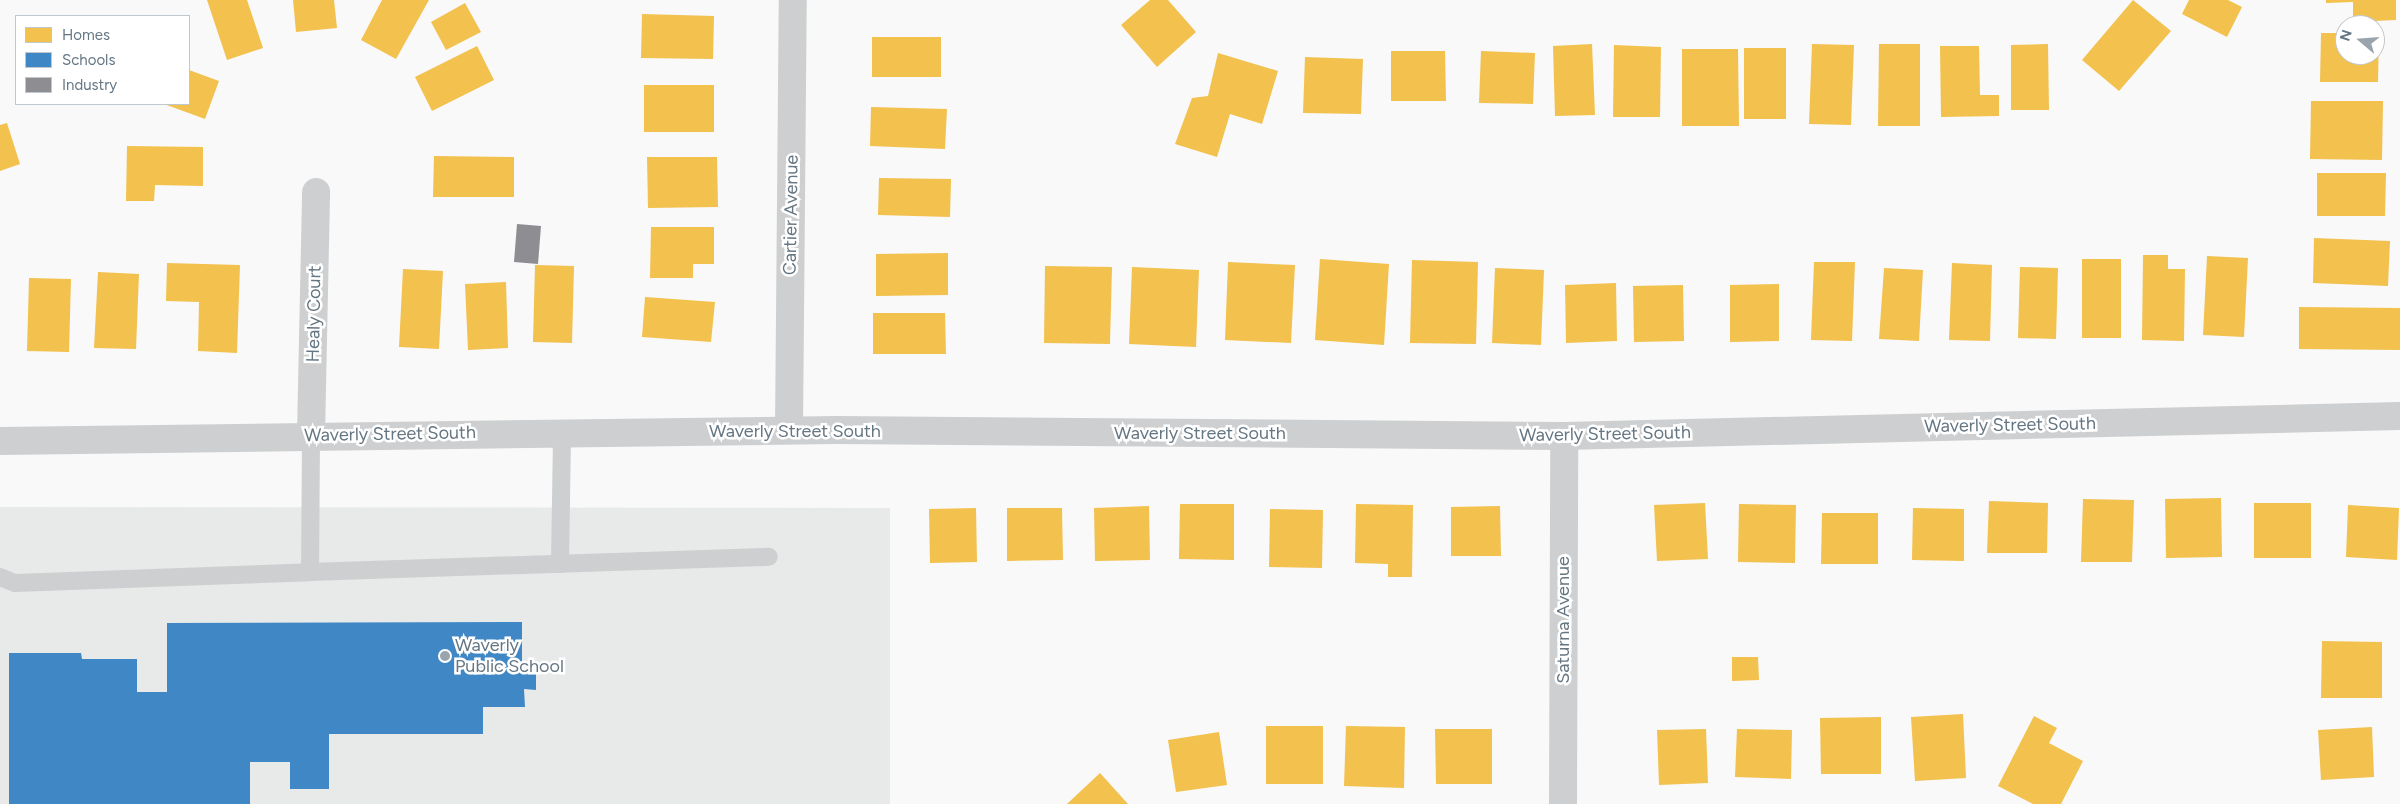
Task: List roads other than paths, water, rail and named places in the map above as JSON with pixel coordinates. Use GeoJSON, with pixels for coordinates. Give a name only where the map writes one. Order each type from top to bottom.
{"type":"FeatureCollection","features":[{"type":"Feature","properties":{"kind":"street","name":"Cartier Avenue"},"geometry":{"type":"LineString","coordinates":[[789,430],[793,0]]}},
{"type":"Feature","properties":{"kind":"street","name":"Healy Court"},"geometry":{"type":"LineString","coordinates":[[311,435],[316,192]]}},
{"type":"Feature","properties":{"kind":"street","name":"Waverly Street South"},"geometry":{"type":"LineString","coordinates":[[0,441],[311,435],[789,430],[1564,436],[2400,416]]}},
{"type":"Feature","properties":{"kind":"street","name":"Saturna Avenue"},"geometry":{"type":"LineString","coordinates":[[1563,804],[1564,436]]}},
{"type":"Feature","properties":{"kind":"lane"},"geometry":{"type":"LineString","coordinates":[[560,564],[562,432]]}},
{"type":"Feature","properties":{"kind":"lane"},"geometry":{"type":"LineString","coordinates":[[310,572],[311,435]]}},
{"type":"Feature","properties":{"kind":"lane"},"geometry":{"type":"LineString","coordinates":[[0,578],[15,583],[769,558]]}},
{"type":"Feature","properties":{"kind":"place","name":"Waverly Public School"},"geometry":{"type":"Point","coordinates":[445,656]}}]}
